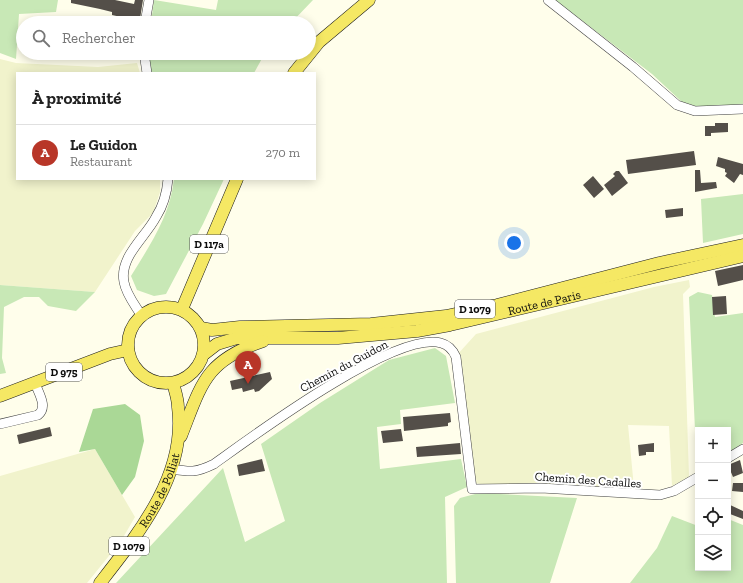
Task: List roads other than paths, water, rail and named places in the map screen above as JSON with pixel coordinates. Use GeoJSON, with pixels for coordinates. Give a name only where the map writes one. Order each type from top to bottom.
{"type":"FeatureCollection","features":[{"type":"Feature","properties":{"kind":"main road"},"geometry":{"type":"LineString","coordinates":[[316,47],[324,38],[369,0]]}},
{"type":"Feature","properties":{"kind":"main road"},"geometry":{"type":"LineString","coordinates":[[295,72],[305,60]]}},
{"type":"Feature","properties":{"kind":"main road","name":"D 117a"},"geometry":{"type":"LineString","coordinates":[[182,309],[237,180]]}},
{"type":"Feature","properties":{"kind":"main road","name":"Route de Paris"},"geometry":{"type":"LineString","coordinates":[[201,328],[212,330],[240,327],[371,324],[446,316],[497,305],[659,263],[743,245]]}},
{"type":"Feature","properties":{"kind":"main road","name":"Route de Paris"},"geometry":{"type":"LineString","coordinates":[[204,354],[225,340],[236,338],[338,338],[417,331],[450,325],[743,256]]}},
{"type":"Feature","properties":{"kind":"main road"},"geometry":{"type":"LineString","coordinates":[[163,306],[182,309],[194,318],[201,328],[205,345],[204,354],[199,365],[192,373],[173,383],[158,382],[144,376],[133,364],[128,350],[129,335],[136,321],[148,311],[163,306]]}},
{"type":"Feature","properties":{"kind":"main road"},"geometry":{"type":"LineString","coordinates":[[178,444],[195,399],[203,382],[212,371],[234,353],[272,338]]}},
{"type":"Feature","properties":{"kind":"main road","name":"D 975"},"geometry":{"type":"LineString","coordinates":[[0,396],[110,354],[128,350]]}},
{"type":"Feature","properties":{"kind":"main road","name":"Route de Polliat"},"geometry":{"type":"LineString","coordinates":[[100,583],[131,544],[155,506],[172,469],[178,444],[179,407],[173,383]]}},
{"type":"Feature","properties":{"kind":"street"},"geometry":{"type":"LineString","coordinates":[[146,16],[149,0]]}},
{"type":"Feature","properties":{"kind":"street"},"geometry":{"type":"LineString","coordinates":[[548,0],[633,67],[677,105],[695,110],[743,109]]}},
{"type":"Feature","properties":{"kind":"street"},"geometry":{"type":"LineString","coordinates":[[145,60],[147,72]]}},
{"type":"Feature","properties":{"kind":"street"},"geometry":{"type":"LineString","coordinates":[[141,316],[126,290],[123,273],[131,252],[149,229],[160,210],[168,180]]}},
{"type":"Feature","properties":{"kind":"street","name":"Chemin du Guidon"},"geometry":{"type":"LineString","coordinates":[[172,469],[190,472],[201,470],[214,464],[302,402],[345,376],[399,350],[434,342],[447,346],[453,350],[456,357],[472,489]]}},
{"type":"Feature","properties":{"kind":"street"},"geometry":{"type":"LineString","coordinates":[[0,424],[38,415],[42,412],[43,405],[34,383]]}},
{"type":"Feature","properties":{"kind":"street"},"geometry":{"type":"LineString","coordinates":[[731,456],[743,449]]}},
{"type":"Feature","properties":{"kind":"street","name":"Chemin des Cadalles"},"geometry":{"type":"LineString","coordinates":[[472,489],[541,488],[660,495],[674,491],[695,479]]}},
{"type":"Feature","properties":{"kind":"place","name":"Le Guidon"},"geometry":{"type":"Point","coordinates":[248,384]}}]}
